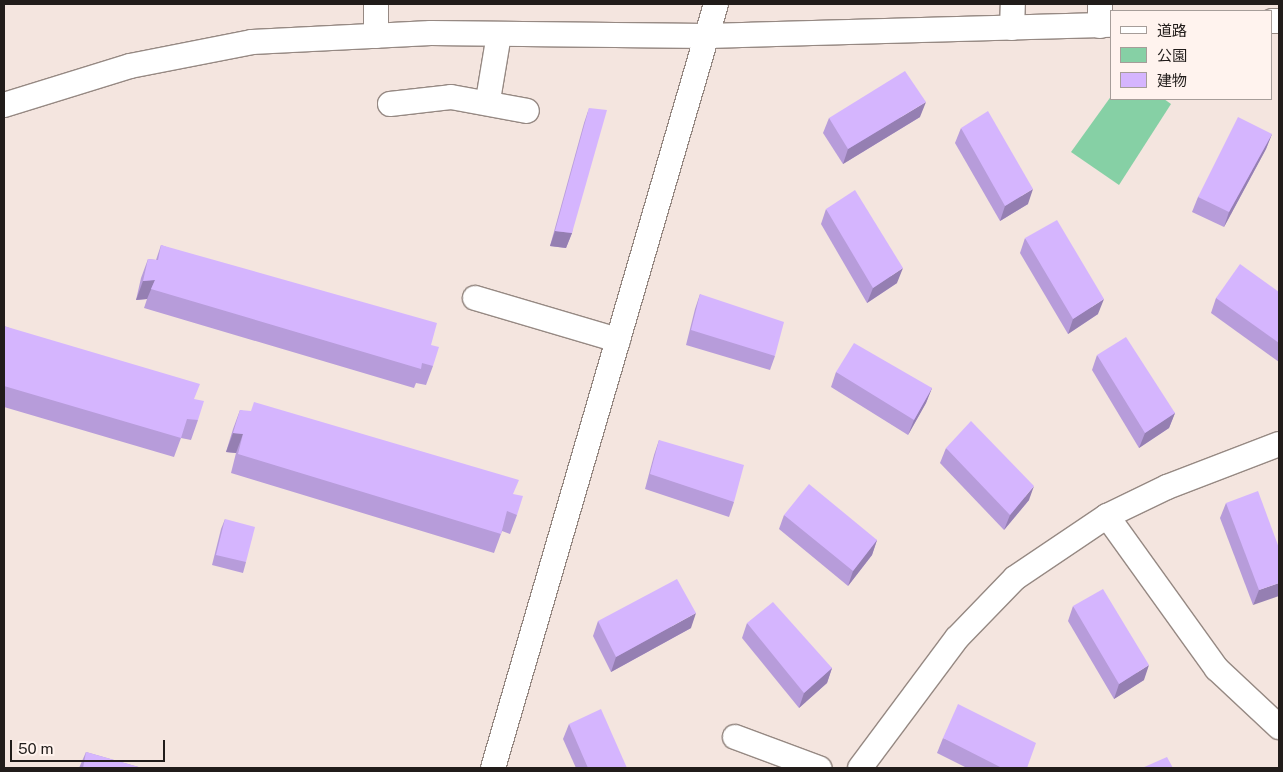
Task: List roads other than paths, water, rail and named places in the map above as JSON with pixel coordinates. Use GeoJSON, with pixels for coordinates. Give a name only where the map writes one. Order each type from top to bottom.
{"type":"FeatureCollection","features":[{"type":"Feature","properties":{"kind":"street"},"geometry":{"type":"LineString","coordinates":[[376,4],[376,36]]}},
{"type":"Feature","properties":{"kind":"street"},"geometry":{"type":"LineString","coordinates":[[493,768],[716,4]]}},
{"type":"Feature","properties":{"kind":"street"},"geometry":{"type":"LineString","coordinates":[[1012,28],[1013,4]]}},
{"type":"Feature","properties":{"kind":"street"},"geometry":{"type":"LineString","coordinates":[[4,105],[130,66],[252,42],[376,36],[499,34],[707,36],[1012,28],[1104,18]]}},
{"type":"Feature","properties":{"kind":"street"},"geometry":{"type":"LineString","coordinates":[[488,100],[499,34]]}},
{"type":"Feature","properties":{"kind":"street"},"geometry":{"type":"LineString","coordinates":[[390,104],[451,97],[488,100],[527,111]]}},
{"type":"Feature","properties":{"kind":"street"},"geometry":{"type":"LineString","coordinates":[[475,298],[618,340]]}},
{"type":"Feature","properties":{"kind":"street"},"geometry":{"type":"LineString","coordinates":[[860,768],[957,638],[1014,578],[1107,516],[1167,487],[1279,444]]}},
{"type":"Feature","properties":{"kind":"street"},"geometry":{"type":"LineString","coordinates":[[1107,516],[1217,669],[1279,727]]}},
{"type":"Feature","properties":{"kind":"street"},"geometry":{"type":"LineString","coordinates":[[735,737],[819,768]]}}]}
